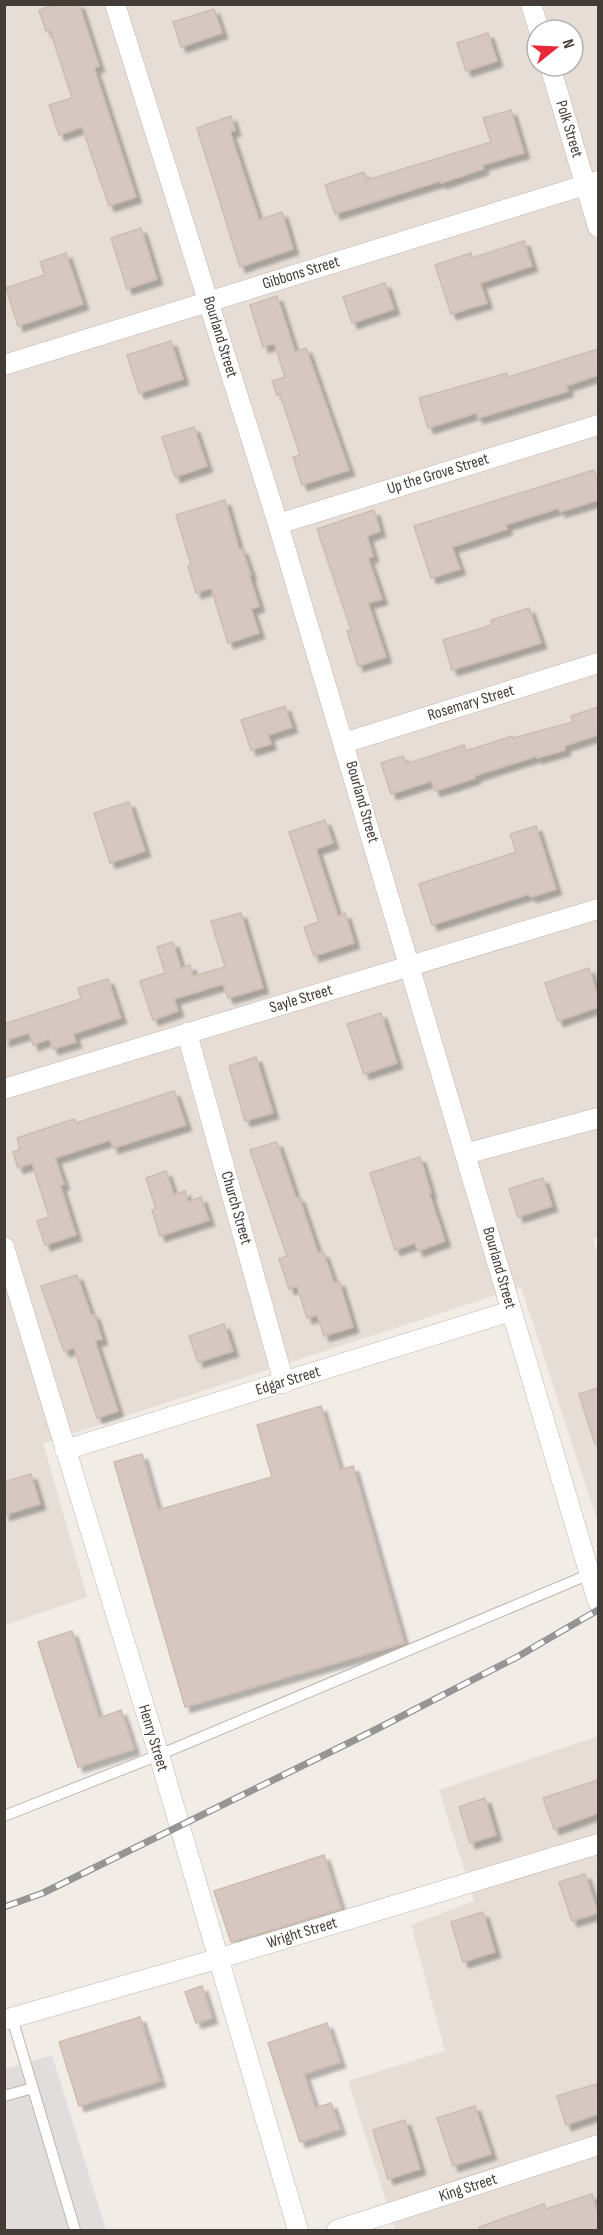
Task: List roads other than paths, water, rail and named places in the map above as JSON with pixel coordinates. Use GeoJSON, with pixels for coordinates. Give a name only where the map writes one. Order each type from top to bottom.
{"type":"FeatureCollection","features":[{"type":"Feature","properties":{"kind":"street","name":"Bourland Street"},"geometry":{"type":"LineString","coordinates":[[115,4],[278,524],[598,1602]]}},
{"type":"Feature","properties":{"kind":"street","name":"Polk Street"},"geometry":{"type":"LineString","coordinates":[[554,78],[592,183],[598,227]]}},
{"type":"Feature","properties":{"kind":"street","name":"Gibbons Street"},"geometry":{"type":"LineString","coordinates":[[4,365],[592,183]]}},
{"type":"Feature","properties":{"kind":"street","name":"Up the Grove Street"},"geometry":{"type":"LineString","coordinates":[[278,524],[598,425]]}},
{"type":"Feature","properties":{"kind":"street","name":"Rosemary Street"},"geometry":{"type":"LineString","coordinates":[[344,743],[598,663]]}},
{"type":"Feature","properties":{"kind":"street","name":"Sayle Street"},"geometry":{"type":"LineString","coordinates":[[4,1089],[598,909]]}},
{"type":"Feature","properties":{"kind":"street","name":"Church Street"},"geometry":{"type":"LineString","coordinates":[[187,1033],[284,1383]]}},
{"type":"Feature","properties":{"kind":"street"},"geometry":{"type":"LineString","coordinates":[[465,1154],[598,1118]]}},
{"type":"Feature","properties":{"kind":"street","name":"Henry Street"},"geometry":{"type":"LineString","coordinates":[[4,1247],[159,1755],[298,2230]]}},
{"type":"Feature","properties":{"kind":"street","name":"Edgar Street"},"geometry":{"type":"LineString","coordinates":[[65,1450],[511,1311]]}},
{"type":"Feature","properties":{"kind":"street","name":"Wright Street"},"geometry":{"type":"LineString","coordinates":[[8,2019],[217,1959],[598,1844]]}},
{"type":"Feature","properties":{"kind":"street","name":"King Street"},"geometry":{"type":"LineString","coordinates":[[337,2230],[598,2145]]}},
{"type":"Feature","properties":{"kind":"lane"},"geometry":{"type":"LineString","coordinates":[[4,1816],[159,1755],[590,1574]]}},
{"type":"Feature","properties":{"kind":"lane"},"geometry":{"type":"LineString","coordinates":[[8,2019],[33,2088],[75,2230]]}},
{"type":"Feature","properties":{"kind":"lane"},"geometry":{"type":"LineString","coordinates":[[4,2096],[33,2088]]}},
{"type":"Feature","properties":{"kind":"railway"},"geometry":{"type":"LineString","coordinates":[[4,1907],[43,1893],[369,1733],[517,1657],[598,1610]]}}]}
